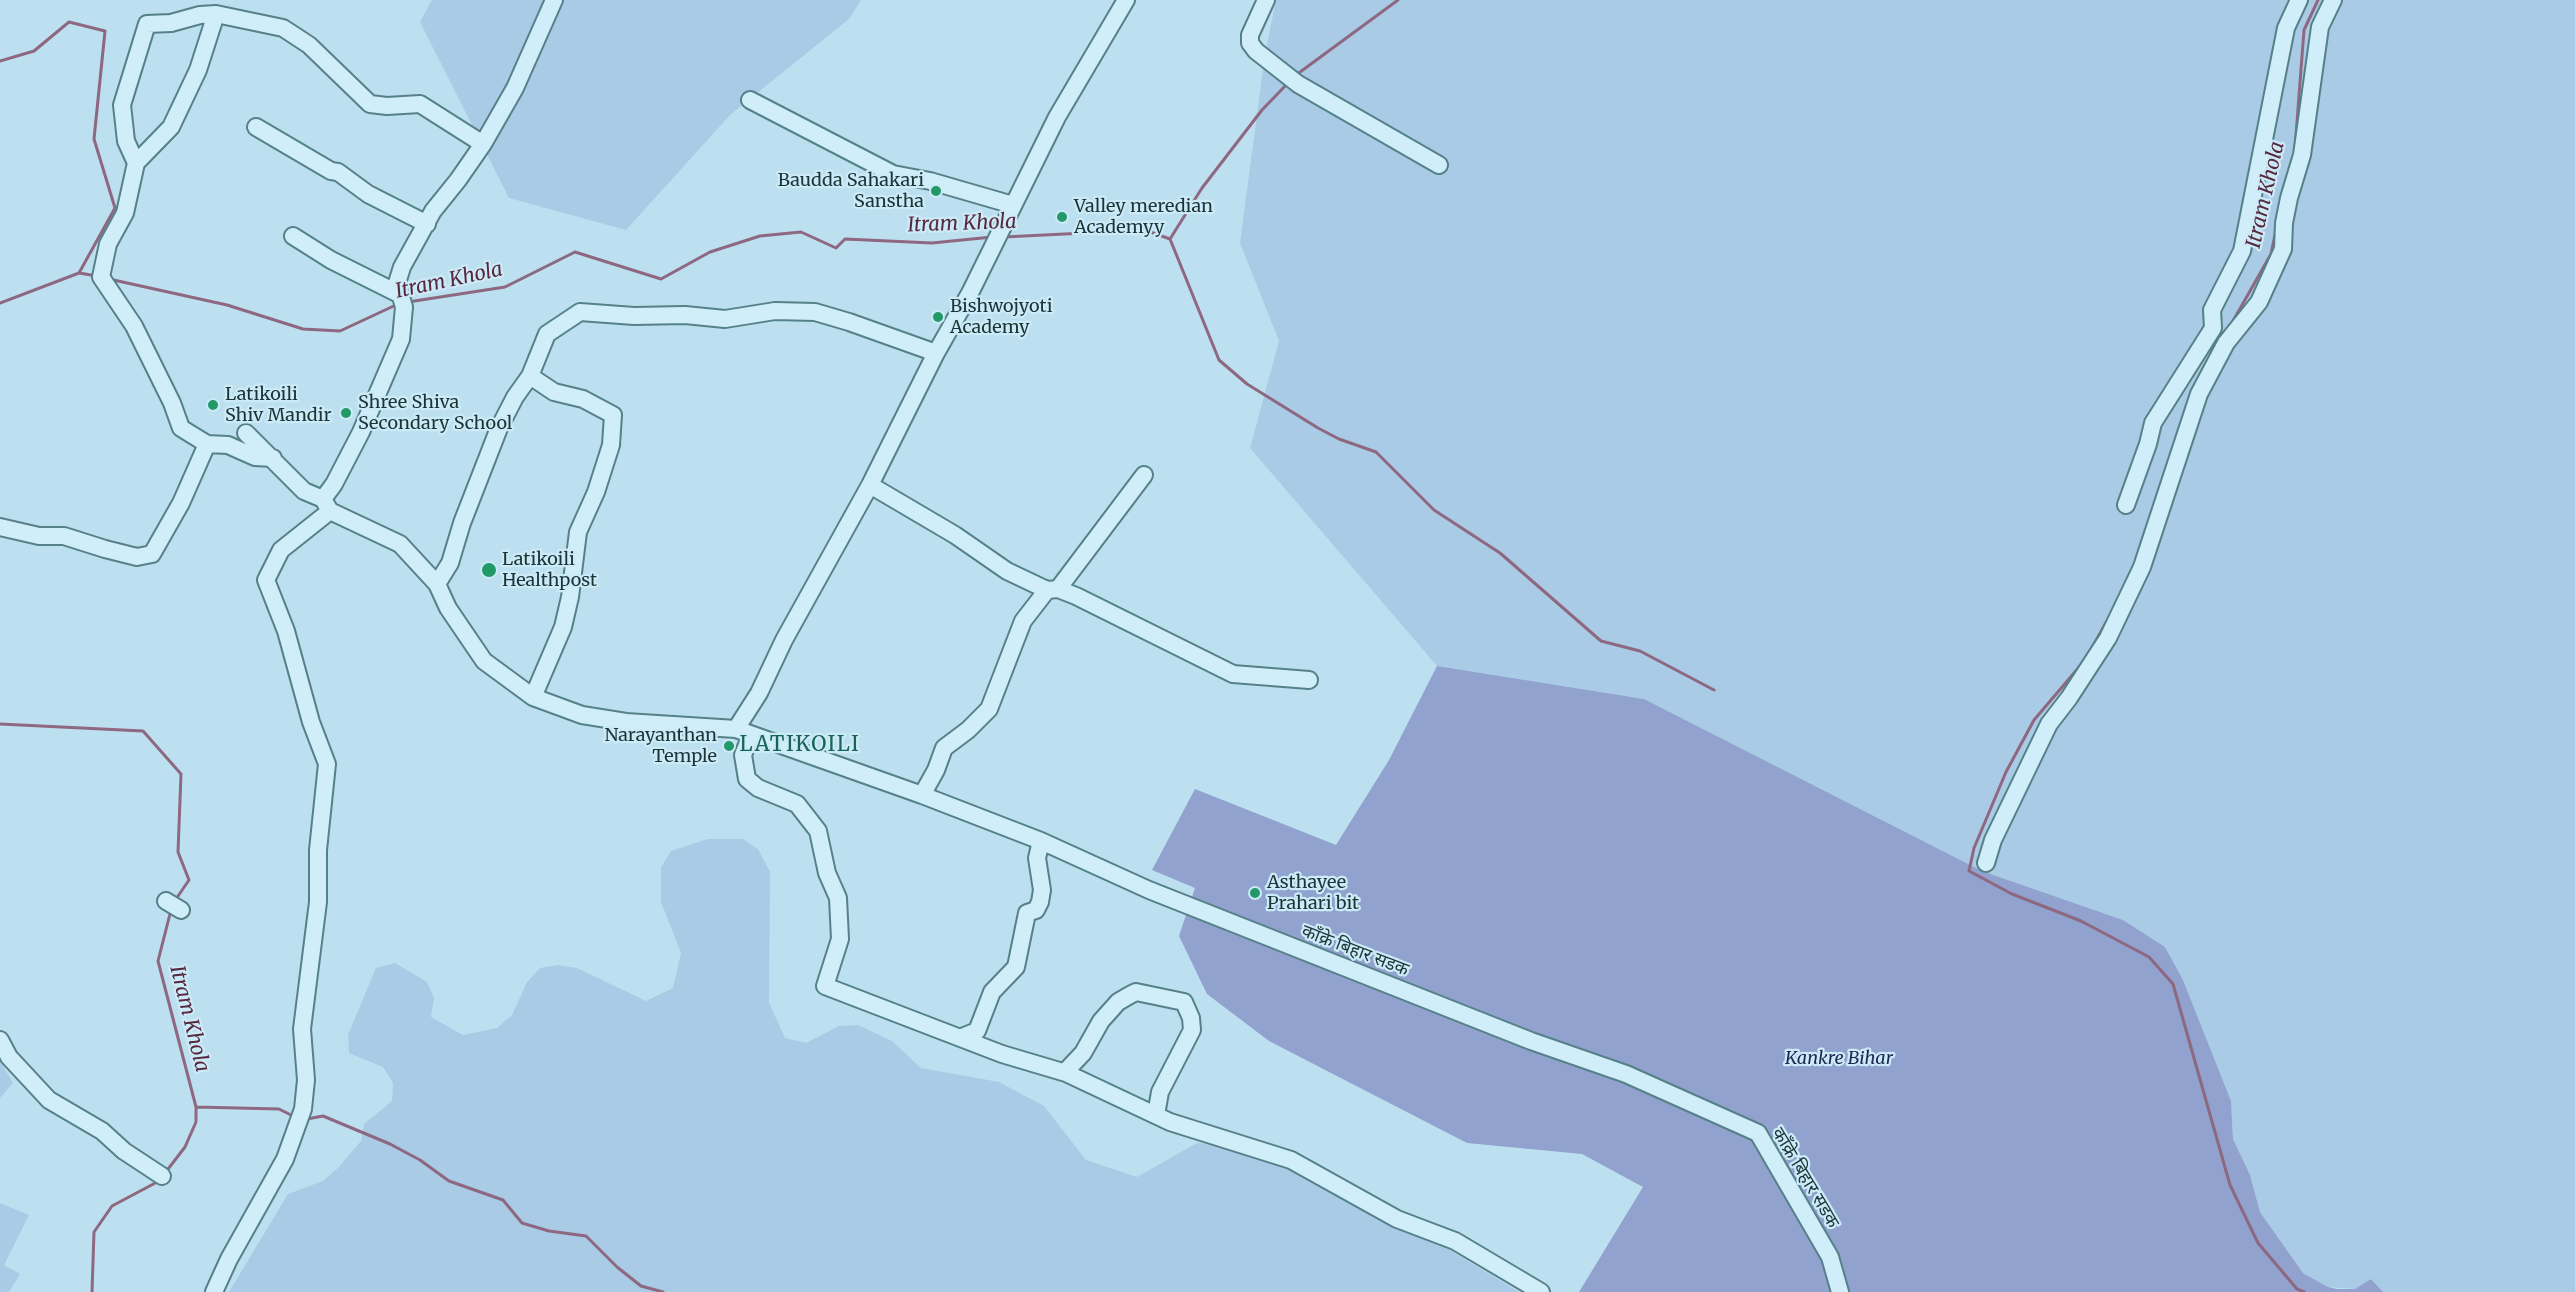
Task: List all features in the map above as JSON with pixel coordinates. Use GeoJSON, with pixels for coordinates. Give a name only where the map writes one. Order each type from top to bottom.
{"type":"FeatureCollection","features":[{"type":"Feature","properties":{"kind":"street"},"geometry":{"type":"LineString","coordinates":[[214,1292],[285,1160],[303,1109],[306,1080],[302,1029],[318,902],[318,850],[327,764],[311,722],[286,631],[266,580],[281,550],[326,505],[334,484],[361,432],[401,339],[403,301],[397,283],[398,276],[433,211],[483,144],[515,88],[554,0]]}},
{"type":"Feature","properties":{"kind":"street"},"geometry":{"type":"LineString","coordinates":[[1126,0],[1057,117],[870,485],[784,640],[744,732],[743,755],[747,779],[758,788],[796,804],[818,831],[826,873],[838,898],[840,939],[825,986],[1002,1054],[1065,1072],[1156,1115],[1291,1160],[1397,1219],[1455,1241],[1540,1292]]}},
{"type":"Feature","properties":{"kind":"street"},"geometry":{"type":"LineString","coordinates":[[1266,0],[1250,35],[1250,43],[1256,51],[1292,80],[1439,165]]}},
{"type":"Feature","properties":{"kind":"street"},"geometry":{"type":"LineString","coordinates":[[2126,505],[2148,444],[2153,423],[2213,328],[2212,310],[2242,251],[2286,28],[2299,0]]}},
{"type":"Feature","properties":{"kind":"street"},"geometry":{"type":"LineString","coordinates":[[1986,863],[1993,840],[2049,724],[2108,638],[2142,567],[2199,394],[2226,343],[2259,302],[2283,249],[2284,223],[2289,198],[2302,155],[2320,27],[2333,0]]}},
{"type":"Feature","properties":{"kind":"street"},"geometry":{"type":"LineString","coordinates":[[136,163],[126,141],[122,105],[147,24],[171,23],[200,15],[216,14],[283,28],[309,45],[370,104],[387,106],[420,104],[483,144]]}},
{"type":"Feature","properties":{"kind":"street"},"geometry":{"type":"LineString","coordinates":[[216,14],[198,70],[171,127],[136,163],[125,213],[108,244],[100,277],[134,326],[182,428],[207,444],[228,445],[255,458],[273,458]]}},
{"type":"Feature","properties":{"kind":"street"},"geometry":{"type":"LineString","coordinates":[[750,100],[893,174],[930,181],[1013,205]]}},
{"type":"Feature","properties":{"kind":"street"},"geometry":{"type":"LineString","coordinates":[[256,127],[331,171],[338,172],[368,194],[427,224]]}},
{"type":"Feature","properties":{"kind":"street"},"geometry":{"type":"LineString","coordinates":[[292,236],[403,301]]}},
{"type":"Feature","properties":{"kind":"street"},"geometry":{"type":"LineString","coordinates":[[437,584],[450,563],[462,523],[499,428],[515,397],[530,376],[547,334],[580,312],[634,316],[685,315],[725,319],[775,311],[815,312],[849,321],[936,353]]}},
{"type":"Feature","properties":{"kind":"street"},"geometry":{"type":"LineString","coordinates":[[530,376],[554,392],[583,399],[613,415],[611,445],[596,492],[578,532],[570,597],[563,627],[533,697]]}},
{"type":"Feature","properties":{"kind":"street","name":"काँक्रे बिहार सडक"},"geometry":{"type":"LineString","coordinates":[[246,433],[304,491],[400,544],[437,584],[448,608],[484,661],[533,697],[582,715],[744,732],[922,795],[1041,841],[1149,890],[1531,1041],[1626,1074],[1758,1133],[1830,1257],[1840,1292]]}},
{"type":"Feature","properties":{"kind":"street"},"geometry":{"type":"LineString","coordinates":[[0,527],[39,536],[64,536],[137,557],[152,554],[181,503],[207,444]]}},
{"type":"Feature","properties":{"kind":"street"},"geometry":{"type":"LineString","coordinates":[[922,795],[936,770],[944,748],[968,730],[989,709],[1023,621],[1053,590],[1144,475]]}},
{"type":"Feature","properties":{"kind":"street"},"geometry":{"type":"LineString","coordinates":[[870,485],[956,535],[1007,571],[1233,674],[1309,680]]}},
{"type":"Feature","properties":{"kind":"street"},"geometry":{"type":"LineString","coordinates":[[962,1037],[977,1031],[992,992],[1016,967],[1028,913],[1036,910],[1040,902],[1042,890],[1037,858],[1041,841]]}},
{"type":"Feature","properties":{"kind":"street"},"geometry":{"type":"LineString","coordinates":[[166,901],[181,910]]}},
{"type":"Feature","properties":{"kind":"street"},"geometry":{"type":"LineString","coordinates":[[1065,1072],[1083,1053],[1101,1022],[1118,1002],[1130,994],[1136,992],[1184,1002],[1191,1018],[1192,1030],[1160,1092],[1156,1115]]}},
{"type":"Feature","properties":{"kind":"street"},"geometry":{"type":"LineString","coordinates":[[0,1040],[9,1057],[49,1100],[102,1131],[124,1151],[162,1176]]}},
{"type":"Feature","properties":{"kind":"shaded area"},"geometry":{"type":"Polygon","coordinates":[[[432,0],[861,0],[849,19],[731,114],[626,230],[509,198],[420,22],[432,0]]]}},
{"type":"Feature","properties":{"kind":"shaded area"},"geometry":{"type":"Polygon","coordinates":[[[1276,0],[2575,0],[2575,1292],[2383,1292],[2371,1279],[2356,1289],[2328,1287],[2303,1273],[2260,1212],[2250,1175],[2233,1139],[2231,1101],[2183,980],[2165,947],[2123,920],[1982,871],[1644,699],[1437,666],[1250,448],[1279,341],[1240,243],[1265,54],[1276,0]]]}},
{"type":"Feature","properties":{"kind":"shaded area"},"geometry":{"type":"Polygon","coordinates":[[[708,839],[743,839],[758,849],[770,872],[769,1003],[785,1038],[806,1043],[839,1026],[858,1025],[892,1041],[921,1068],[999,1082],[1044,1106],[1086,1160],[1137,1177],[1197,1143],[1242,1146],[1420,1232],[1519,1292],[229,1292],[288,1194],[323,1181],[338,1168],[361,1141],[364,1124],[392,1101],[393,1083],[383,1067],[349,1053],[348,1035],[376,968],[395,963],[427,982],[434,998],[431,1017],[463,1035],[497,1028],[512,1015],[527,982],[540,968],[558,965],[577,968],[646,1001],[673,988],[681,953],[661,902],[661,867],[671,851],[708,839]]]}},
{"type":"Feature","properties":{"kind":"shaded area"},"geometry":{"type":"Polygon","coordinates":[[[0,1061],[13,1083],[0,1098],[0,1061]]]}},
{"type":"Feature","properties":{"kind":"shaded area"},"geometry":{"type":"Polygon","coordinates":[[[0,1203],[29,1215],[4,1265],[20,1274],[9,1292],[0,1292],[0,1203]]]}},
{"type":"Feature","properties":{"kind":"green space","name":"Kankre Bihar"},"geometry":{"type":"Polygon","coordinates":[[[1437,666],[1644,699],[1982,871],[2123,920],[2165,947],[2183,980],[2231,1101],[2233,1139],[2250,1175],[2260,1212],[2303,1273],[2328,1287],[2337,1289],[2355,1289],[2371,1279],[2383,1292],[1579,1292],[1643,1187],[1582,1154],[1467,1143],[1269,1041],[1207,994],[1179,936],[1195,888],[1152,870],[1195,789],[1336,845],[1389,760],[1437,666]]]}},
{"type":"Feature","properties":{"kind":"waterway","name":"Itram Khola"},"geometry":{"type":"LineString","coordinates":[[1296,75],[1398,0]]}},
{"type":"Feature","properties":{"kind":"waterway","name":"Itram Khola"},"geometry":{"type":"LineString","coordinates":[[2295,148],[2304,30],[2318,0]]}},
{"type":"Feature","properties":{"kind":"waterway"},"geometry":{"type":"LineString","coordinates":[[0,61],[34,51],[69,22],[105,31],[94,139],[115,208],[79,273]]}},
{"type":"Feature","properties":{"kind":"waterway","name":"Itram Khola"},"geometry":{"type":"LineString","coordinates":[[1004,237],[1145,230],[1170,239],[1202,188],[1262,110],[1287,84]]}},
{"type":"Feature","properties":{"kind":"waterway","name":"Itram Khola"},"geometry":{"type":"LineString","coordinates":[[2233,321],[2271,254],[2276,230]]}},
{"type":"Feature","properties":{"kind":"waterway","name":"Itram Khola"},"geometry":{"type":"LineString","coordinates":[[408,302],[505,287],[575,252],[661,279],[710,252],[760,236],[801,232],[836,248],[845,239],[932,243],[992,237]]}},
{"type":"Feature","properties":{"kind":"waterway"},"geometry":{"type":"LineString","coordinates":[[1170,239],[1219,360],[1247,384],[1318,428],[1339,439],[1376,452],[1434,510],[1500,553],[1601,641],[1640,651],[1714,690]]}},
{"type":"Feature","properties":{"kind":"waterway","name":"Itram Khola"},"geometry":{"type":"LineString","coordinates":[[0,303],[79,273],[97,276]]}},
{"type":"Feature","properties":{"kind":"waterway","name":"Itram Khola"},"geometry":{"type":"LineString","coordinates":[[109,279],[227,305],[303,329],[340,331],[398,304]]}},
{"type":"Feature","properties":{"kind":"waterway"},"geometry":{"type":"LineString","coordinates":[[2089,653],[2108,619]]}},
{"type":"Feature","properties":{"kind":"waterway"},"geometry":{"type":"LineString","coordinates":[[2080,666],[2034,720],[2006,772],[1974,848],[1969,871],[2012,894],[2081,921],[2149,957],[2173,984],[2230,1185],[2258,1243],[2297,1289],[2304,1292]]}},
{"type":"Feature","properties":{"kind":"waterway","name":"Itram Khola"},"geometry":{"type":"LineString","coordinates":[[0,724],[143,731],[181,774],[178,852],[189,880],[176,899]]}},
{"type":"Feature","properties":{"kind":"waterway","name":"Itram Khola"},"geometry":{"type":"LineString","coordinates":[[165,1173],[185,1147],[196,1122],[196,1107],[158,961],[171,910]]}},
{"type":"Feature","properties":{"kind":"waterway"},"geometry":{"type":"LineString","coordinates":[[196,1107],[279,1109],[295,1117]]}},
{"type":"Feature","properties":{"kind":"waterway"},"geometry":{"type":"LineString","coordinates":[[307,1119],[323,1116],[390,1144],[420,1160],[449,1181],[503,1200],[522,1223],[549,1231],[586,1236],[617,1267],[641,1286],[663,1292]]}},
{"type":"Feature","properties":{"kind":"waterway","name":"Itram Khola"},"geometry":{"type":"LineString","coordinates":[[92,1292],[94,1232],[112,1206],[159,1181]]}},
{"type":"Feature","properties":{"kind":"place","name":"Baudda Sahakari Sanstha"},"geometry":{"type":"Point","coordinates":[936,191]}},
{"type":"Feature","properties":{"kind":"place","name":"Valley meredian Academyy"},"geometry":{"type":"Point","coordinates":[1062,217]}},
{"type":"Feature","properties":{"kind":"place","name":"Bishwojyoti Academy"},"geometry":{"type":"Point","coordinates":[938,317]}},
{"type":"Feature","properties":{"kind":"place","name":"Latikoili Shiv Mandir"},"geometry":{"type":"Point","coordinates":[213,405]}},
{"type":"Feature","properties":{"kind":"place","name":"Shree Shiva Secondary School"},"geometry":{"type":"Point","coordinates":[346,413]}},
{"type":"Feature","properties":{"kind":"place","name":"Latikoili Healthpost"},"geometry":{"type":"Point","coordinates":[489,570]}},
{"type":"Feature","properties":{"kind":"place","name":"Narayanthan Temple"},"geometry":{"type":"Point","coordinates":[729,746]}},
{"type":"Feature","properties":{"kind":"place","name":"Asthayee Prahari bit"},"geometry":{"type":"Point","coordinates":[1255,893]}},
{"type":"Feature","properties":{"kind":"district","name":"LATIKOILI"},"geometry":{"type":"Point","coordinates":[800,745]}}]}
